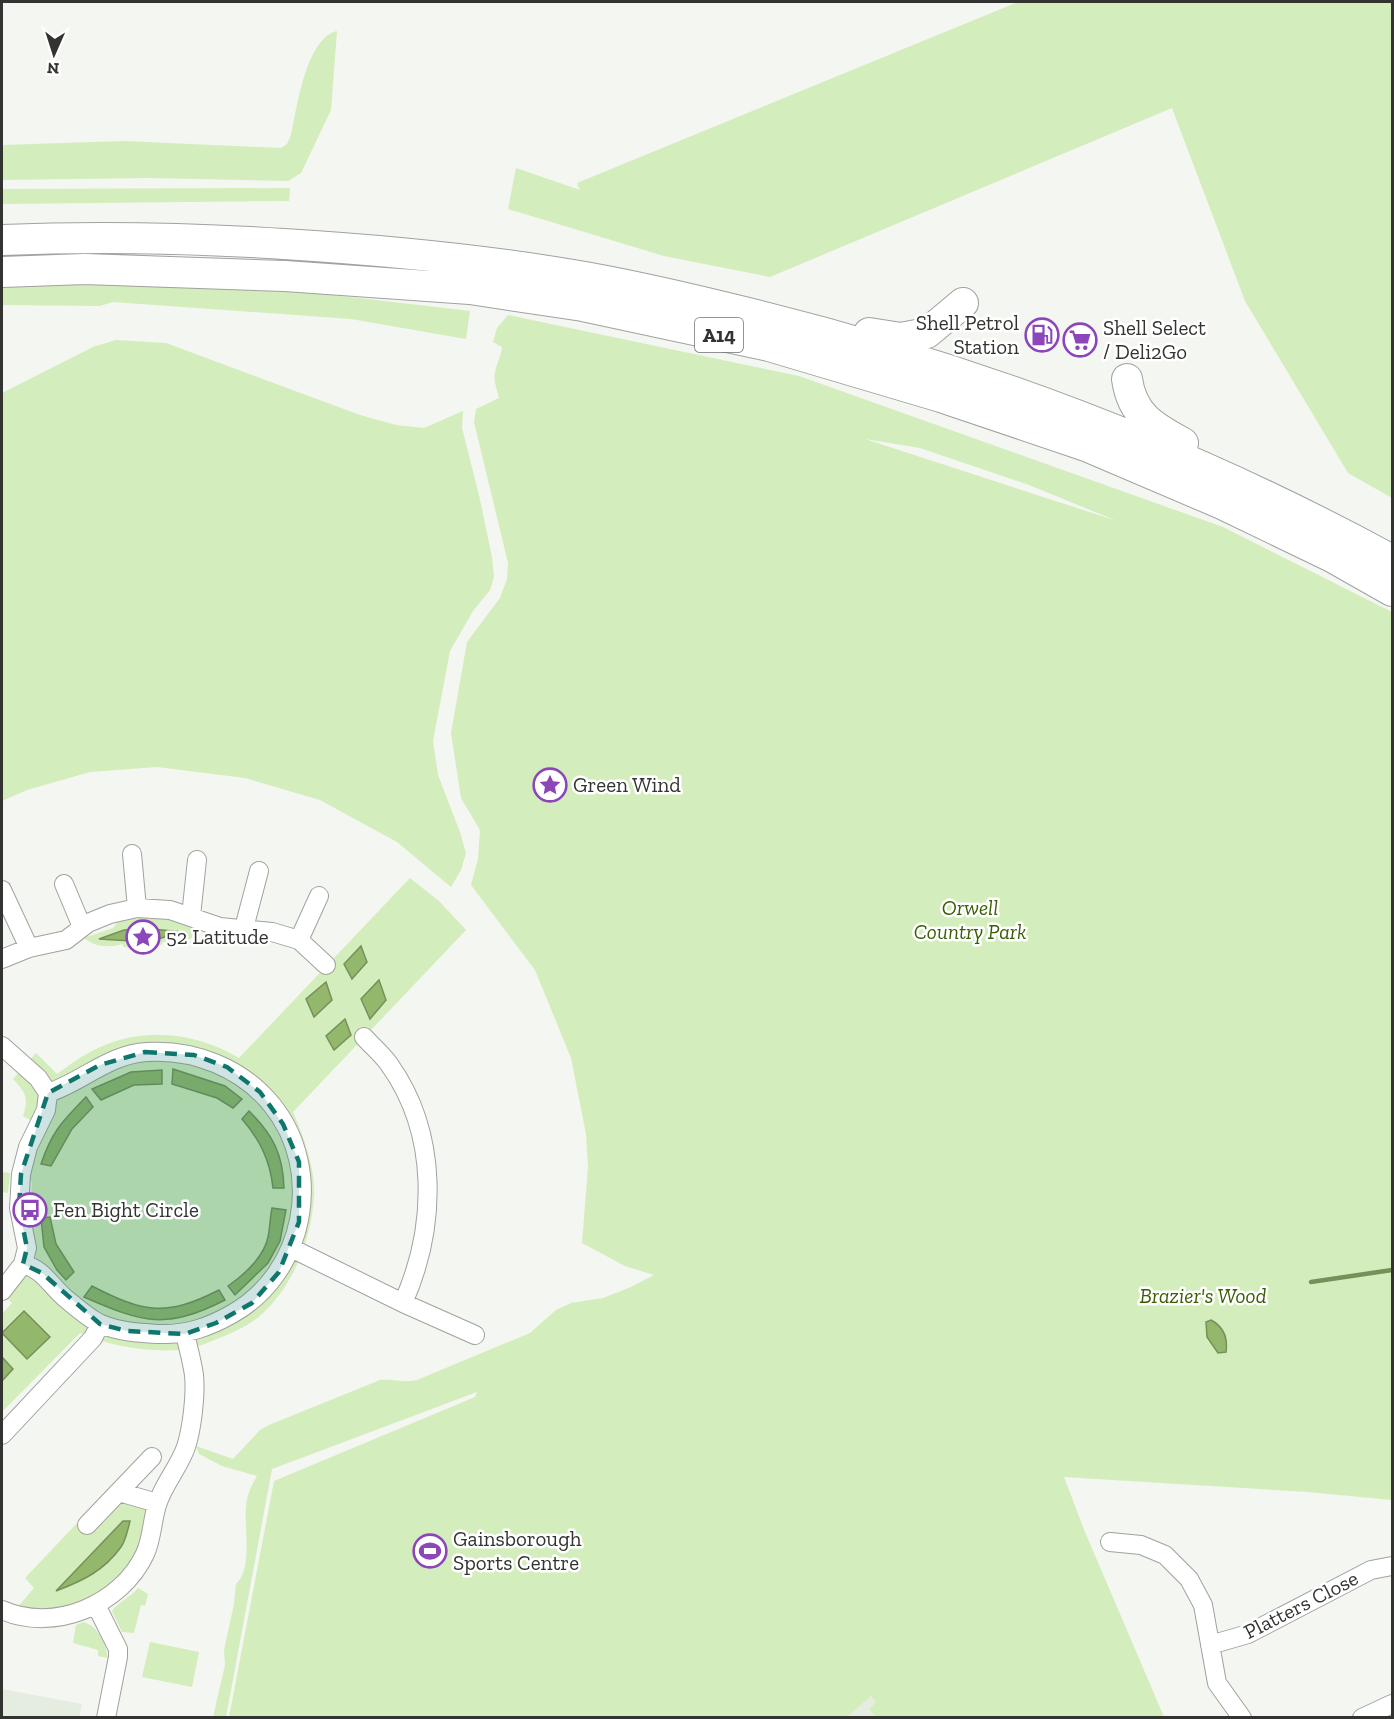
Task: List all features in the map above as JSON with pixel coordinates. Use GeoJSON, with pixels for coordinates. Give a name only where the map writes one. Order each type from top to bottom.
{"type":"FeatureCollection","features":[{"type":"Feature","properties":{"kind":"highway","name":"A14"},"geometry":{"type":"LineString","coordinates":[[2,240],[182,237],[353,248],[475,261],[577,276],[702,302],[819,330],[994,383],[1238,482],[1392,560]]}},
{"type":"Feature","properties":{"kind":"highway","name":"A14"},"geometry":{"type":"LineString","coordinates":[[2,272],[85,269],[285,276],[470,289],[583,306],[769,346],[941,397],[1086,446],[1222,504],[1332,557],[1392,591]]}},
{"type":"Feature","properties":{"kind":"highway","name":"A14"},"geometry":{"type":"LineString","coordinates":[[819,330],[870,333],[901,338],[927,333],[963,303]]}},
{"type":"Feature","properties":{"kind":"highway","name":"A14"},"geometry":{"type":"LineString","coordinates":[[1127,379],[1129,393],[1140,413],[1159,430],[1194,448],[1238,482]]}},
{"type":"Feature","properties":{"kind":"street"},"geometry":{"type":"LineString","coordinates":[[132,854],[137,908]]}},
{"type":"Feature","properties":{"kind":"street"},"geometry":{"type":"LineString","coordinates":[[191,916],[197,860]]}},
{"type":"Feature","properties":{"kind":"street"},"geometry":{"type":"LineString","coordinates":[[243,928],[259,871]]}},
{"type":"Feature","properties":{"kind":"street"},"geometry":{"type":"LineString","coordinates":[[64,884],[82,927]]}},
{"type":"Feature","properties":{"kind":"street"},"geometry":{"type":"LineString","coordinates":[[2,890],[29,948]]}},
{"type":"Feature","properties":{"kind":"street"},"geometry":{"type":"LineString","coordinates":[[299,940],[319,896]]}},
{"type":"Feature","properties":{"kind":"street"},"geometry":{"type":"LineString","coordinates":[[2,959],[29,948],[66,939],[88,923],[110,914],[137,908],[170,910],[220,927],[272,932],[299,940],[326,965]]}},
{"type":"Feature","properties":{"kind":"street"},"geometry":{"type":"LineString","coordinates":[[364,1037],[387,1061],[402,1084],[415,1115],[426,1158],[428,1209],[424,1238],[415,1276],[403,1303]]}},
{"type":"Feature","properties":{"kind":"street"},"geometry":{"type":"LineString","coordinates":[[2,1046],[32,1071],[48,1093],[46,1110],[28,1147],[21,1174],[19,1208],[27,1248],[23,1264],[2,1291]]}},
{"type":"Feature","properties":{"kind":"street"},"geometry":{"type":"LineString","coordinates":[[23,1264],[42,1273],[64,1297],[100,1324],[127,1331],[185,1334],[216,1323],[252,1303],[279,1272],[291,1248],[299,1222],[303,1194],[292,1142],[273,1107],[260,1092],[227,1067],[194,1055],[167,1051],[145,1052],[123,1056],[100,1065],[65,1087],[48,1093]]}},
{"type":"Feature","properties":{"kind":"street"},"geometry":{"type":"LineString","coordinates":[[291,1248],[403,1303],[475,1335]]}},
{"type":"Feature","properties":{"kind":"street"},"geometry":{"type":"LineString","coordinates":[[2,1435],[93,1338],[100,1324]]}},
{"type":"Feature","properties":{"kind":"street"},"geometry":{"type":"LineString","coordinates":[[2,1610],[17,1617],[55,1618],[96,1605],[120,1589],[133,1574],[146,1553],[158,1503],[186,1447],[192,1414],[194,1374],[185,1334]]}},
{"type":"Feature","properties":{"kind":"street"},"geometry":{"type":"LineString","coordinates":[[87,1525],[152,1457]]}},
{"type":"Feature","properties":{"kind":"street"},"geometry":{"type":"LineString","coordinates":[[118,1492],[158,1503]]}},
{"type":"Feature","properties":{"kind":"street"},"geometry":{"type":"LineString","coordinates":[[1110,1542],[1141,1545],[1165,1555],[1188,1579],[1203,1605],[1217,1683],[1242,1718]]}},
{"type":"Feature","properties":{"kind":"street","name":"Platters Close"},"geometry":{"type":"LineString","coordinates":[[1210,1645],[1248,1634],[1371,1570],[1392,1566]]}},
{"type":"Feature","properties":{"kind":"street"},"geometry":{"type":"LineString","coordinates":[[96,1605],[118,1649],[105,1718]]}},
{"type":"Feature","properties":{"kind":"highlighted area"},"geometry":{"type":"Polygon","coordinates":[[[145,1052],[194,1055],[227,1067],[260,1092],[283,1124],[299,1162],[299,1222],[279,1272],[252,1303],[216,1323],[185,1334],[127,1331],[100,1324],[42,1273],[23,1264],[27,1248],[19,1208],[21,1174],[48,1093],[100,1065],[145,1052]]]}},
{"type":"Feature","properties":{"kind":"shaded area"},"geometry":{"type":"Polygon","coordinates":[[[143,928],[182,932],[148,942],[99,939],[124,930],[143,928]]]}},
{"type":"Feature","properties":{"kind":"shaded area"},"geometry":{"type":"Polygon","coordinates":[[[361,946],[367,962],[352,979],[344,964],[361,946]]]}},
{"type":"Feature","properties":{"kind":"shaded area"},"geometry":{"type":"Polygon","coordinates":[[[379,980],[386,1000],[370,1019],[361,999],[379,980]]]}},
{"type":"Feature","properties":{"kind":"shaded area"},"geometry":{"type":"Polygon","coordinates":[[[326,982],[332,1000],[314,1017],[306,999],[326,982]]]}},
{"type":"Feature","properties":{"kind":"shaded area"},"geometry":{"type":"Polygon","coordinates":[[[345,1019],[351,1035],[334,1050],[326,1036],[345,1019]]]}},
{"type":"Feature","properties":{"kind":"shaded area"},"geometry":{"type":"Polygon","coordinates":[[[173,1069],[225,1086],[242,1099],[233,1108],[217,1098],[172,1084],[173,1069]]]}},
{"type":"Feature","properties":{"kind":"shaded area"},"geometry":{"type":"Polygon","coordinates":[[[162,1070],[162,1084],[134,1085],[101,1100],[92,1089],[131,1072],[162,1070]]]}},
{"type":"Feature","properties":{"kind":"shaded area"},"geometry":{"type":"Polygon","coordinates":[[[86,1097],[93,1107],[72,1129],[51,1166],[41,1164],[49,1143],[59,1128],[86,1097]]]}},
{"type":"Feature","properties":{"kind":"shaded area"},"geometry":{"type":"Polygon","coordinates":[[[249,1111],[264,1128],[275,1146],[279,1155],[284,1188],[273,1188],[263,1151],[242,1119],[249,1111]]]}},
{"type":"Feature","properties":{"kind":"shaded area"},"geometry":{"type":"Polygon","coordinates":[[[272,1208],[286,1210],[280,1241],[268,1263],[235,1295],[228,1286],[247,1271],[262,1252],[268,1237],[272,1208]]]}},
{"type":"Feature","properties":{"kind":"shaded area"},"geometry":{"type":"Polygon","coordinates":[[[50,1217],[56,1244],[74,1272],[66,1280],[57,1270],[44,1247],[41,1218],[50,1217]]]}},
{"type":"Feature","properties":{"kind":"shaded area"},"geometry":{"type":"Polygon","coordinates":[[[92,1286],[126,1302],[155,1308],[184,1305],[219,1290],[225,1300],[186,1316],[154,1320],[123,1313],[84,1297],[92,1286]]]}},
{"type":"Feature","properties":{"kind":"shaded area"},"geometry":{"type":"Polygon","coordinates":[[[24,1311],[50,1337],[27,1359],[2,1333],[24,1311]]]}},
{"type":"Feature","properties":{"kind":"shaded area"},"geometry":{"type":"Polygon","coordinates":[[[1211,1320],[1224,1333],[1226,1352],[1218,1353],[1207,1337],[1206,1322],[1211,1320]]]}},
{"type":"Feature","properties":{"kind":"shaded area"},"geometry":{"type":"Polygon","coordinates":[[[2,1357],[13,1369],[2,1381],[2,1357]]]}},
{"type":"Feature","properties":{"kind":"shaded area"},"geometry":{"type":"Polygon","coordinates":[[[123,1521],[130,1521],[124,1541],[107,1563],[92,1574],[56,1591],[123,1521]]]}},
{"type":"Feature","properties":{"kind":"shaded area"},"geometry":{"type":"Polygon","coordinates":[[[2,1689],[82,1704],[79,1717],[2,1717],[2,1689]]]}},
{"type":"Feature","properties":{"kind":"shaded area"},"geometry":{"type":"Polygon","coordinates":[[[871,1696],[889,1717],[846,1718],[871,1696]]]}},
{"type":"Feature","properties":{"kind":"green space"},"geometry":{"type":"Polygon","coordinates":[[[1018,2],[1392,2],[1392,498],[1348,473],[1245,301],[1172,108],[770,277],[664,256],[508,209],[516,168],[580,190],[577,183],[1018,2]]]}},
{"type":"Feature","properties":{"kind":"green space"},"geometry":{"type":"Polygon","coordinates":[[[337,31],[331,110],[301,173],[288,181],[148,178],[2,180],[2,145],[124,141],[281,148],[287,144],[291,135],[300,92],[310,60],[326,36],[337,31]]]}},
{"type":"Feature","properties":{"kind":"green space"},"geometry":{"type":"Polygon","coordinates":[[[290,188],[289,201],[2,204],[2,189],[290,188]]]}},
{"type":"Feature","properties":{"kind":"green space"},"geometry":{"type":"Polygon","coordinates":[[[21,274],[324,294],[470,311],[466,339],[351,319],[113,302],[100,306],[2,305],[2,275],[21,274]]]}},
{"type":"Feature","properties":{"kind":"green space","name":"Orwell Country Park"},"geometry":{"type":"Polygon","coordinates":[[[508,315],[799,376],[1223,527],[1392,612],[1392,1500],[1308,1492],[1064,1477],[1164,1717],[876,1717],[869,1709],[876,1702],[871,1696],[846,1718],[229,1717],[274,1481],[475,1397],[477,1392],[272,1469],[226,1717],[213,1717],[225,1665],[224,1650],[236,1584],[241,1577],[246,1558],[247,1503],[257,1476],[222,1466],[199,1454],[196,1446],[233,1459],[260,1430],[269,1425],[380,1380],[417,1380],[530,1333],[556,1310],[571,1303],[603,1298],[654,1275],[625,1266],[582,1243],[588,1167],[586,1134],[571,1058],[535,970],[471,885],[478,859],[480,830],[461,798],[451,733],[467,642],[500,598],[507,579],[508,563],[474,422],[476,409],[499,398],[495,375],[502,347],[493,342],[497,328],[508,315]],[[865,439],[1117,521],[1029,485],[920,448],[865,439]]]}},
{"type":"Feature","properties":{"kind":"green space"},"geometry":{"type":"Polygon","coordinates":[[[116,340],[166,343],[360,415],[396,425],[424,428],[463,411],[462,428],[479,495],[494,577],[490,590],[473,611],[450,651],[433,741],[438,775],[466,853],[461,870],[451,887],[397,842],[320,800],[245,778],[157,767],[90,772],[27,790],[2,801],[2,393],[93,347],[116,340]]]}},
{"type":"Feature","properties":{"kind":"green space"},"geometry":{"type":"Polygon","coordinates":[[[410,878],[440,902],[466,930],[293,1112],[311,1164],[314,1196],[305,1244],[283,1290],[257,1318],[229,1334],[193,1347],[153,1350],[128,1347],[80,1333],[2,1412],[2,1314],[12,1303],[6,1297],[20,1284],[36,1257],[27,1218],[33,1217],[32,1183],[29,1176],[35,1144],[44,1127],[23,1116],[26,1105],[25,1096],[13,1079],[36,1053],[57,1074],[83,1056],[110,1043],[147,1035],[185,1037],[222,1049],[239,1058],[410,878]]]}},
{"type":"Feature","properties":{"kind":"green space"},"geometry":{"type":"Polygon","coordinates":[[[139,916],[167,917],[201,929],[189,939],[174,943],[163,942],[149,949],[124,947],[122,944],[102,946],[84,938],[113,928],[119,920],[139,916]]]}},
{"type":"Feature","properties":{"kind":"green space"},"geometry":{"type":"Polygon","coordinates":[[[2,1172],[10,1173],[8,1193],[2,1192],[2,1172]]]}},
{"type":"Feature","properties":{"kind":"green space"},"geometry":{"type":"Polygon","coordinates":[[[119,1492],[157,1503],[133,1574],[55,1618],[18,1607],[34,1588],[25,1578],[80,1520],[119,1492]]]}},
{"type":"Feature","properties":{"kind":"green space"},"geometry":{"type":"Polygon","coordinates":[[[138,1588],[148,1594],[145,1606],[141,1605],[134,1633],[122,1632],[112,1611],[138,1588]]]}},
{"type":"Feature","properties":{"kind":"green space"},"geometry":{"type":"Polygon","coordinates":[[[83,1622],[97,1631],[108,1658],[98,1656],[98,1650],[73,1643],[76,1625],[83,1622]]]}},
{"type":"Feature","properties":{"kind":"green space"},"geometry":{"type":"Polygon","coordinates":[[[150,1642],[199,1652],[192,1687],[142,1677],[150,1642]]]}},
{"type":"Feature","properties":{"kind":"waterway"},"geometry":{"type":"LineString","coordinates":[[1311,1282],[1392,1270]]}},
{"type":"Feature","properties":{"kind":"place","name":"Shell Petrol Station"},"geometry":{"type":"Point","coordinates":[1042,335]}},
{"type":"Feature","properties":{"kind":"place","name":"Shell Select / Deli2Go"},"geometry":{"type":"Point","coordinates":[1080,340]}},
{"type":"Feature","properties":{"kind":"place","name":"Green Wind"},"geometry":{"type":"Point","coordinates":[550,785]}},
{"type":"Feature","properties":{"kind":"place","name":"52 Latitude"},"geometry":{"type":"Point","coordinates":[143,937]}},
{"type":"Feature","properties":{"kind":"place","name":"Fen Bight Circle"},"geometry":{"type":"Point","coordinates":[30,1210]}},
{"type":"Feature","properties":{"kind":"place","name":"Gainsborough Sports Centre"},"geometry":{"type":"Point","coordinates":[430,1551]}},
{"type":"Feature","properties":{"kind":"park label","name":"Brazier's Wood"},"geometry":{"type":"Point","coordinates":[1203,1296]}}]}
